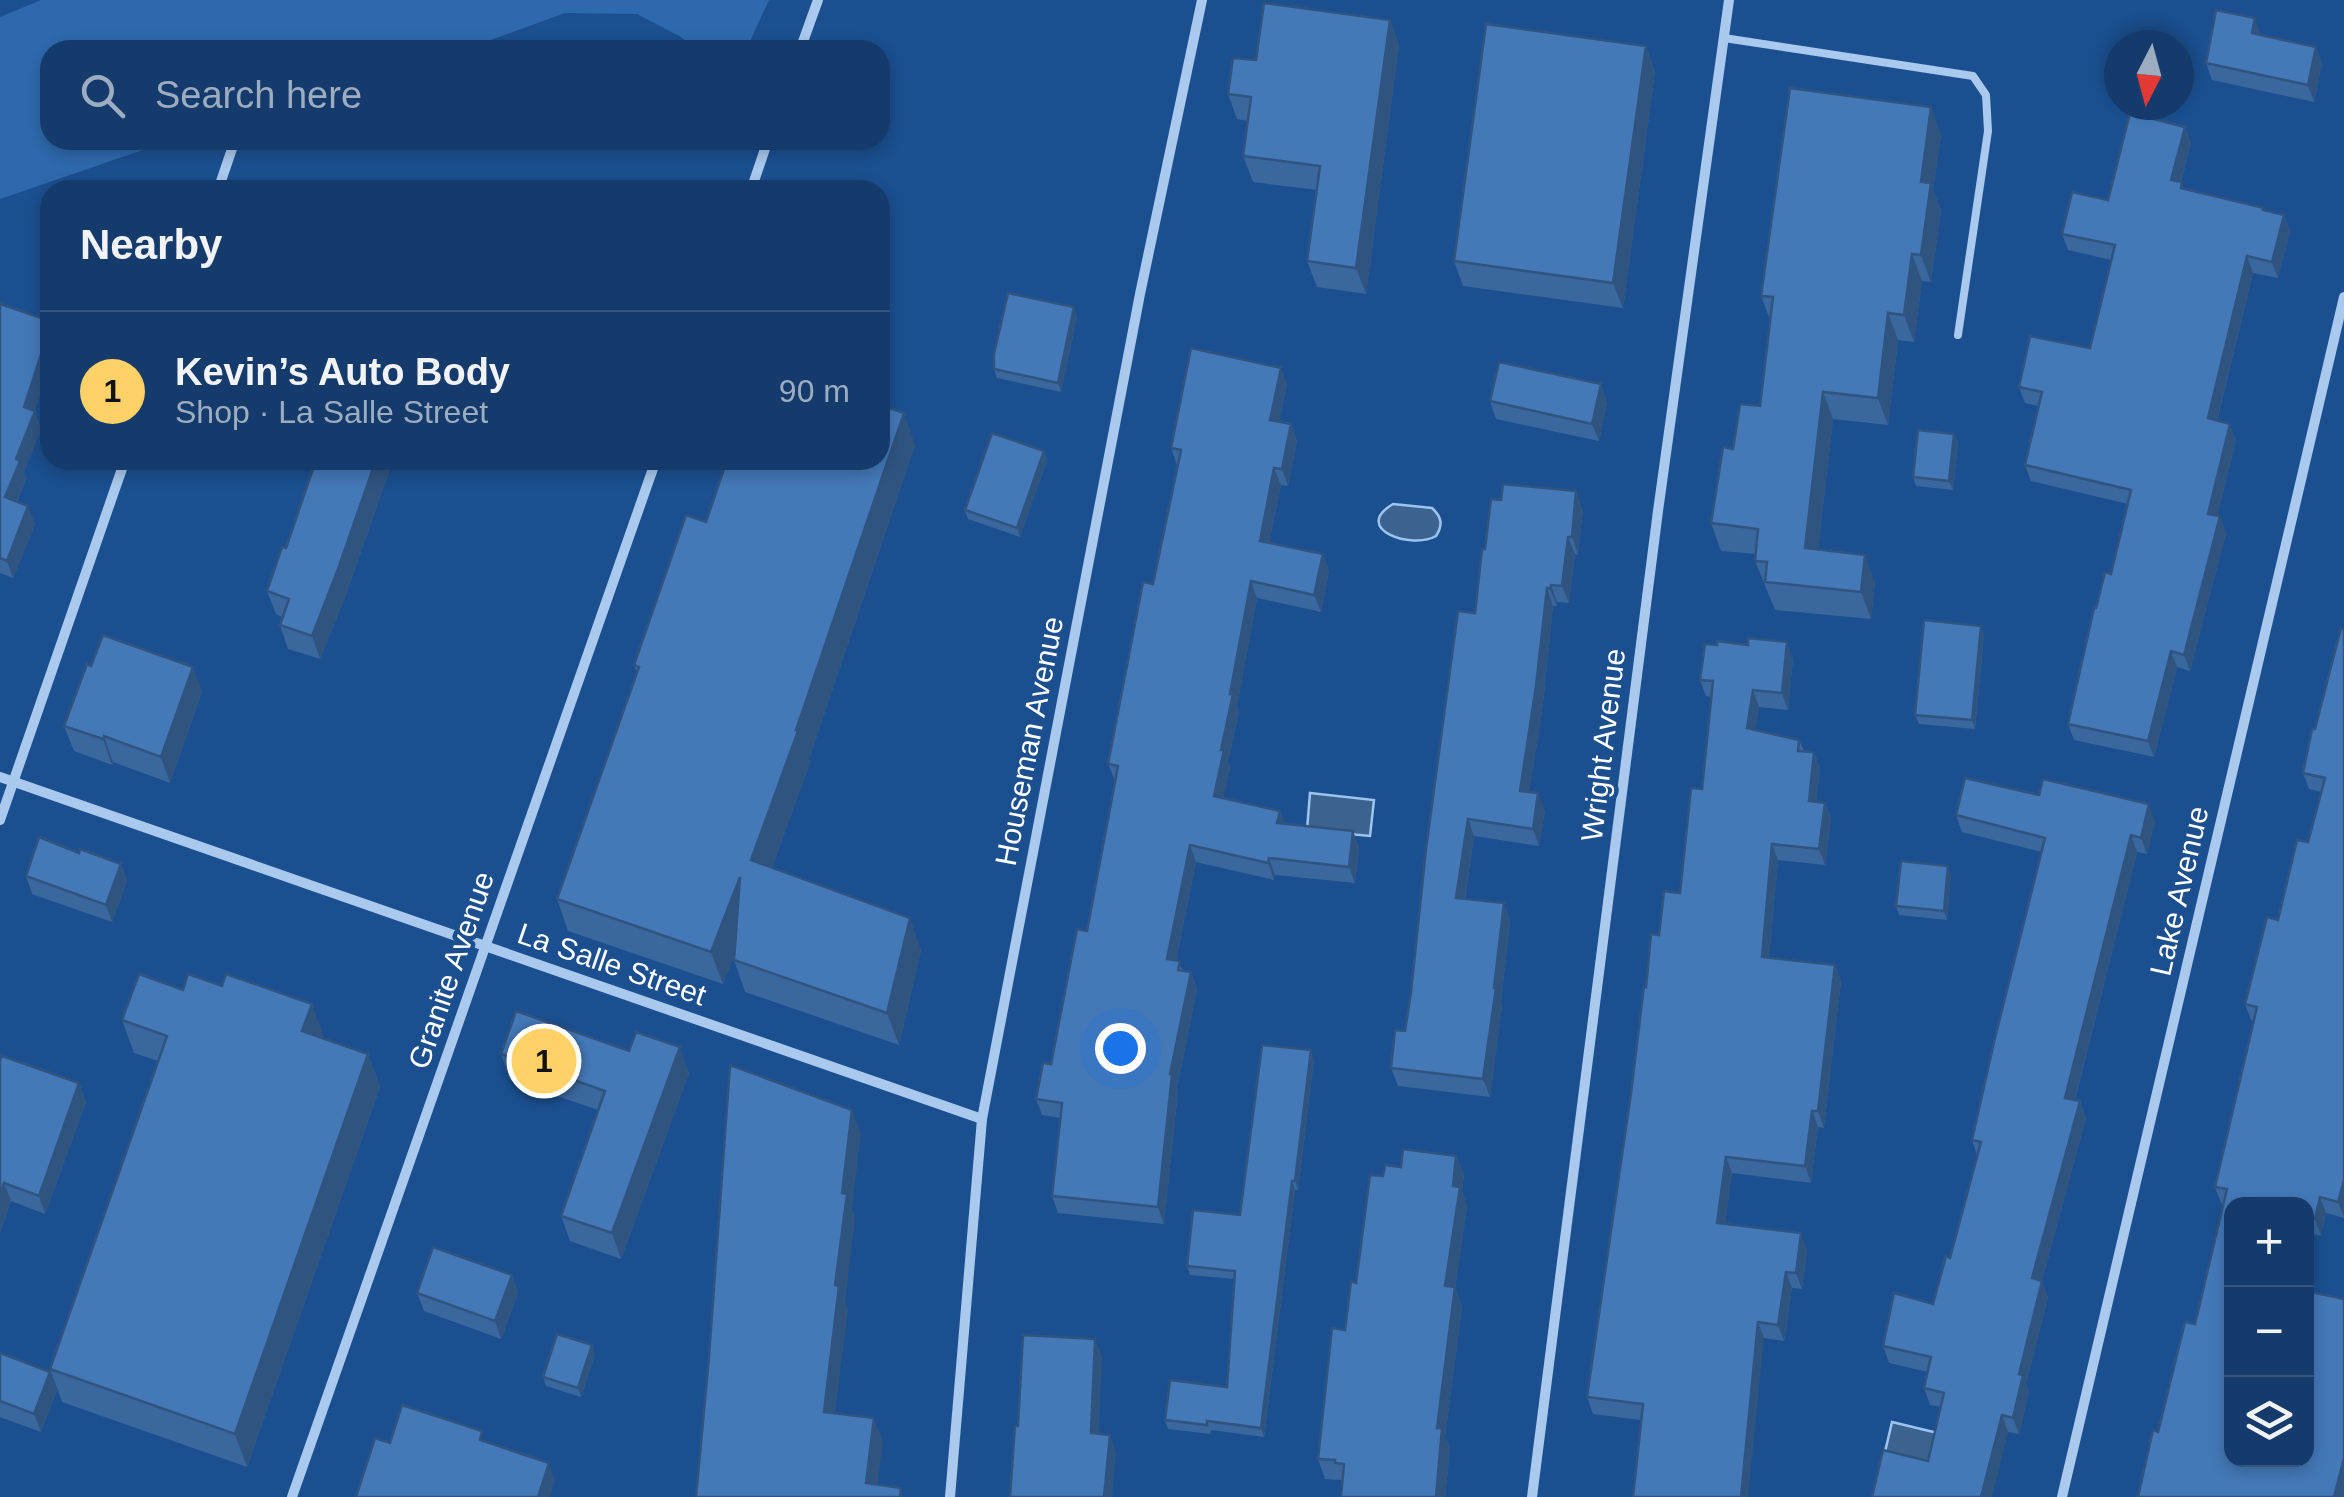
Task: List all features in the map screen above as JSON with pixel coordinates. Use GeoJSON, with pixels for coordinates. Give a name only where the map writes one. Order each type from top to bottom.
{"type":"FeatureCollection","features":[{"type":"Feature","properties":{"kind":"street"},"geometry":{"type":"LineString","coordinates":[[804,40],[818,0]]}},
{"type":"Feature","properties":{"kind":"street","name":"Houseman Avenue"},"geometry":{"type":"LineString","coordinates":[[950,1497],[982,1119],[1136,314],[1202,0]]}},
{"type":"Feature","properties":{"kind":"street","name":"Wright Avenue"},"geometry":{"type":"LineString","coordinates":[[1532,1497],[1658,511],[1729,0]]}},
{"type":"Feature","properties":{"kind":"street"},"geometry":{"type":"LineString","coordinates":[[221,180],[232,150]]}},
{"type":"Feature","properties":{"kind":"street"},"geometry":{"type":"LineString","coordinates":[[754,180],[765,150]]}},
{"type":"Feature","properties":{"kind":"street","name":"Lake Avenue"},"geometry":{"type":"LineString","coordinates":[[2062,1497],[2344,297]]}},
{"type":"Feature","properties":{"kind":"street"},"geometry":{"type":"LineString","coordinates":[[0,820],[122,470]]}},
{"type":"Feature","properties":{"kind":"street","name":"Granite Avenue"},"geometry":{"type":"LineString","coordinates":[[292,1497],[652,470]]}},
{"type":"Feature","properties":{"kind":"street","name":"La Salle Street"},"geometry":{"type":"LineString","coordinates":[[0,777],[982,1119]]}},
{"type":"Feature","properties":{"kind":"lane"},"geometry":{"type":"LineString","coordinates":[[1724,38],[1973,76],[1986,95],[1988,131],[1958,335]]}},
{"type":"Feature","properties":{"kind":"shaded area"},"geometry":{"type":"Polygon","coordinates":[[[41,0],[769,0],[751,40],[684,40],[637,14],[565,13],[491,40],[40,40],[40,150],[143,150],[55,180],[40,180],[40,185],[0,199],[0,17],[41,0]]]}},
{"type":"Feature","properties":{"kind":"shaded area"},"geometry":{"type":"Polygon","coordinates":[[[1393,504],[1432,508],[1440,521],[1436,536],[1413,540],[1390,535],[1379,522],[1382,513],[1393,504]]]}},
{"type":"Feature","properties":{"kind":"shaded area"},"geometry":{"type":"Polygon","coordinates":[[[1310,793],[1374,800],[1370,836],[1307,830],[1310,793]]]}},
{"type":"Feature","properties":{"kind":"shaded area"},"geometry":{"type":"Polygon","coordinates":[[[1892,1422],[1950,1436],[1943,1465],[1885,1452],[1892,1422]]]}},
{"type":"Feature","properties":{"kind":"building"},"geometry":{"type":"Polygon","coordinates":[[[1264,3],[1390,20],[1356,268],[1307,261],[1320,166],[1243,156],[1251,97],[1228,94],[1233,58],[1256,60],[1264,3]]]}},
{"type":"Feature","properties":{"kind":"building"},"geometry":{"type":"Polygon","coordinates":[[[2216,10],[2255,18],[2252,33],[2316,47],[2308,85],[2206,63],[2216,10]]]}},
{"type":"Feature","properties":{"kind":"building"},"geometry":{"type":"Polygon","coordinates":[[[1486,24],[1646,46],[1613,283],[1454,261],[1486,24]]]}},
{"type":"Feature","properties":{"kind":"building"},"geometry":{"type":"Polygon","coordinates":[[[1790,88],[1931,107],[1921,182],[1931,183],[1921,255],[1912,254],[1904,315],[1888,313],[1878,398],[1823,392],[1805,548],[1865,555],[1861,592],[1765,582],[1767,562],[1755,561],[1758,529],[1711,523],[1723,447],[1733,449],[1740,404],[1760,406],[1773,297],[1761,296],[1790,88]]]}},
{"type":"Feature","properties":{"kind":"building"},"geometry":{"type":"Polygon","coordinates":[[[2128,120],[2158,120],[2185,127],[2171,180],[2182,182],[2181,188],[2284,215],[2272,262],[2247,256],[2208,418],[2230,424],[2208,514],[2220,516],[2184,655],[2171,651],[2148,741],[2068,724],[2094,608],[2105,572],[2111,574],[2131,490],[2025,465],[2042,392],[2019,387],[2030,336],[2090,348],[2115,245],[2062,234],[2072,192],[2108,200],[2128,120]]]}},
{"type":"Feature","properties":{"kind":"building"},"geometry":{"type":"Polygon","coordinates":[[[1008,293],[1074,307],[1058,383],[994,369],[1008,293]]]}},
{"type":"Feature","properties":{"kind":"building"},"geometry":{"type":"Polygon","coordinates":[[[0,304],[40,318],[40,358],[24,407],[35,411],[5,497],[28,506],[7,561],[0,558],[0,304]]]}},
{"type":"Feature","properties":{"kind":"building"},"geometry":{"type":"Polygon","coordinates":[[[1191,348],[1281,368],[1270,420],[1291,424],[1282,469],[1274,468],[1260,541],[1323,554],[1314,595],[1251,581],[1214,796],[1280,811],[1277,823],[1353,831],[1349,867],[1269,858],[1268,863],[1190,845],[1167,959],[1180,961],[1178,970],[1191,972],[1170,1074],[1158,1207],[1052,1196],[1062,1103],[1036,1099],[1043,1063],[1051,1064],[1077,929],[1087,931],[1118,766],[1108,764],[1143,582],[1153,584],[1181,450],[1171,448],[1191,348]]]}},
{"type":"Feature","properties":{"kind":"building"},"geometry":{"type":"Polygon","coordinates":[[[1499,362],[1601,384],[1592,424],[1490,401],[1499,362]]]}},
{"type":"Feature","properties":{"kind":"building"},"geometry":{"type":"Polygon","coordinates":[[[890,408],[904,413],[890,454],[890,408]]]}},
{"type":"Feature","properties":{"kind":"building"},"geometry":{"type":"Polygon","coordinates":[[[1918,430],[1954,434],[1949,481],[1913,477],[1918,430]]]}},
{"type":"Feature","properties":{"kind":"building"},"geometry":{"type":"Polygon","coordinates":[[[992,433],[1044,451],[1017,528],[965,510],[992,433]]]}},
{"type":"Feature","properties":{"kind":"building"},"geometry":{"type":"Polygon","coordinates":[[[313,470],[373,470],[312,636],[280,625],[289,599],[267,591],[282,547],[286,548],[313,470]]]}},
{"type":"Feature","properties":{"kind":"building"},"geometry":{"type":"Polygon","coordinates":[[[724,470],[885,470],[751,860],[910,918],[887,1013],[734,960],[740,877],[711,952],[557,899],[639,667],[634,665],[686,515],[706,522],[724,470]]]}},
{"type":"Feature","properties":{"kind":"building"},"geometry":{"type":"Polygon","coordinates":[[[1503,484],[1576,491],[1562,586],[1547,588],[1520,791],[1538,793],[1533,829],[1468,819],[1456,898],[1504,903],[1483,1079],[1391,1068],[1395,1030],[1405,1031],[1411,992],[1458,611],[1475,613],[1491,499],[1501,500],[1503,484]]]}},
{"type":"Feature","properties":{"kind":"building"},"geometry":{"type":"Polygon","coordinates":[[[1924,620],[1981,626],[1972,720],[1915,715],[1924,620]]]}},
{"type":"Feature","properties":{"kind":"building"},"geometry":{"type":"Polygon","coordinates":[[[2341,628],[2344,1180],[2338,1202],[2320,1197],[2315,1219],[2314,1197],[2225,1197],[2227,1189],[2215,1187],[2257,1007],[2245,1004],[2267,917],[2278,920],[2297,840],[2308,842],[2325,778],[2303,773],[2341,628]]]}},
{"type":"Feature","properties":{"kind":"building"},"geometry":{"type":"Polygon","coordinates":[[[103,635],[193,667],[161,757],[64,726],[87,664],[91,666],[103,635]]]}},
{"type":"Feature","properties":{"kind":"building"},"geometry":{"type":"Polygon","coordinates":[[[1748,638],[1787,642],[1782,693],[1753,690],[1747,728],[1799,740],[1798,751],[1814,752],[1809,801],[1825,803],[1819,849],[1772,844],[1762,957],[1835,965],[1818,1111],[1812,1111],[1805,1166],[1726,1157],[1717,1223],[1801,1233],[1796,1273],[1786,1272],[1778,1325],[1758,1322],[1741,1497],[1633,1497],[1643,1404],[1587,1397],[1651,934],[1659,935],[1664,891],[1680,893],[1691,788],[1702,789],[1713,681],[1700,680],[1705,644],[1717,645],[1717,641],[1748,645],[1748,638]]]}},
{"type":"Feature","properties":{"kind":"building"},"geometry":{"type":"Polygon","coordinates":[[[1965,778],[2039,795],[2043,779],[2149,804],[2141,838],[2131,835],[2065,1098],[2080,1101],[2032,1278],[2042,1281],[2019,1374],[2023,1375],[2013,1418],[2002,1415],[1981,1497],[1872,1497],[1883,1450],[1928,1461],[1944,1393],[1924,1388],[1931,1357],[1883,1346],[1894,1293],[1933,1304],[1946,1256],[1950,1258],[1981,1142],[1972,1140],[1994,1042],[2045,838],[1956,815],[1965,778]]]}},
{"type":"Feature","properties":{"kind":"building"},"geometry":{"type":"Polygon","coordinates":[[[39,837],[121,864],[106,905],[26,876],[39,837]]]}},
{"type":"Feature","properties":{"kind":"building"},"geometry":{"type":"Polygon","coordinates":[[[1901,861],[1948,866],[1944,911],[1896,906],[1901,861]]]}},
{"type":"Feature","properties":{"kind":"building"},"geometry":{"type":"Polygon","coordinates":[[[139,974],[183,990],[188,974],[222,986],[226,974],[312,1004],[302,1031],[368,1054],[235,1434],[50,1369],[167,1036],[122,1020],[139,974]]]}},
{"type":"Feature","properties":{"kind":"building"},"geometry":{"type":"Polygon","coordinates":[[[516,1011],[629,1051],[636,1032],[680,1047],[612,1233],[561,1216],[605,1091],[501,1054],[516,1011]]]}},
{"type":"Feature","properties":{"kind":"building"},"geometry":{"type":"Polygon","coordinates":[[[1262,1045],[1311,1050],[1261,1428],[1165,1420],[1170,1380],[1227,1387],[1235,1271],[1187,1266],[1193,1210],[1240,1215],[1262,1045]]]}},
{"type":"Feature","properties":{"kind":"building"},"geometry":{"type":"Polygon","coordinates":[[[2,1056],[79,1083],[39,1196],[4,1183],[0,1196],[2,1056]]]}},
{"type":"Feature","properties":{"kind":"building"},"geometry":{"type":"Polygon","coordinates":[[[730,1065],[852,1110],[842,1193],[847,1194],[835,1285],[839,1286],[824,1412],[874,1418],[866,1483],[901,1488],[900,1497],[696,1497],[730,1065]]]}},
{"type":"Feature","properties":{"kind":"building"},"geometry":{"type":"Polygon","coordinates":[[[1403,1149],[1456,1156],[1453,1186],[1460,1187],[1445,1286],[1455,1287],[1437,1428],[1442,1428],[1436,1497],[1341,1497],[1344,1464],[1318,1459],[1332,1328],[1345,1330],[1351,1281],[1356,1283],[1370,1175],[1383,1176],[1385,1165],[1401,1167],[1403,1149]]]}},
{"type":"Feature","properties":{"kind":"building"},"geometry":{"type":"Polygon","coordinates":[[[2224,1202],[2224,1467],[2314,1467],[2314,1293],[2344,1299],[2344,1458],[2334,1497],[2138,1497],[2185,1322],[2195,1324],[2224,1202]]]}},
{"type":"Feature","properties":{"kind":"building"},"geometry":{"type":"Polygon","coordinates":[[[433,1247],[512,1275],[495,1321],[417,1293],[433,1247]]]}},
{"type":"Feature","properties":{"kind":"building"},"geometry":{"type":"Polygon","coordinates":[[[557,1334],[592,1345],[578,1388],[543,1377],[557,1334]]]}},
{"type":"Feature","properties":{"kind":"building"},"geometry":{"type":"Polygon","coordinates":[[[1023,1335],[1095,1339],[1091,1433],[1110,1435],[1104,1497],[1010,1497],[1023,1335]]]}},
{"type":"Feature","properties":{"kind":"building"},"geometry":{"type":"Polygon","coordinates":[[[0,1353],[50,1372],[34,1414],[0,1401],[0,1353]]]}},
{"type":"Feature","properties":{"kind":"building"},"geometry":{"type":"Polygon","coordinates":[[[402,1405],[482,1431],[480,1440],[549,1463],[538,1497],[356,1497],[375,1438],[390,1443],[402,1405]]]}},
{"type":"Feature","properties":{"kind":"place","name":"Kevin’s Auto Body"},"geometry":{"type":"Point","coordinates":[544,1061]}}]}
